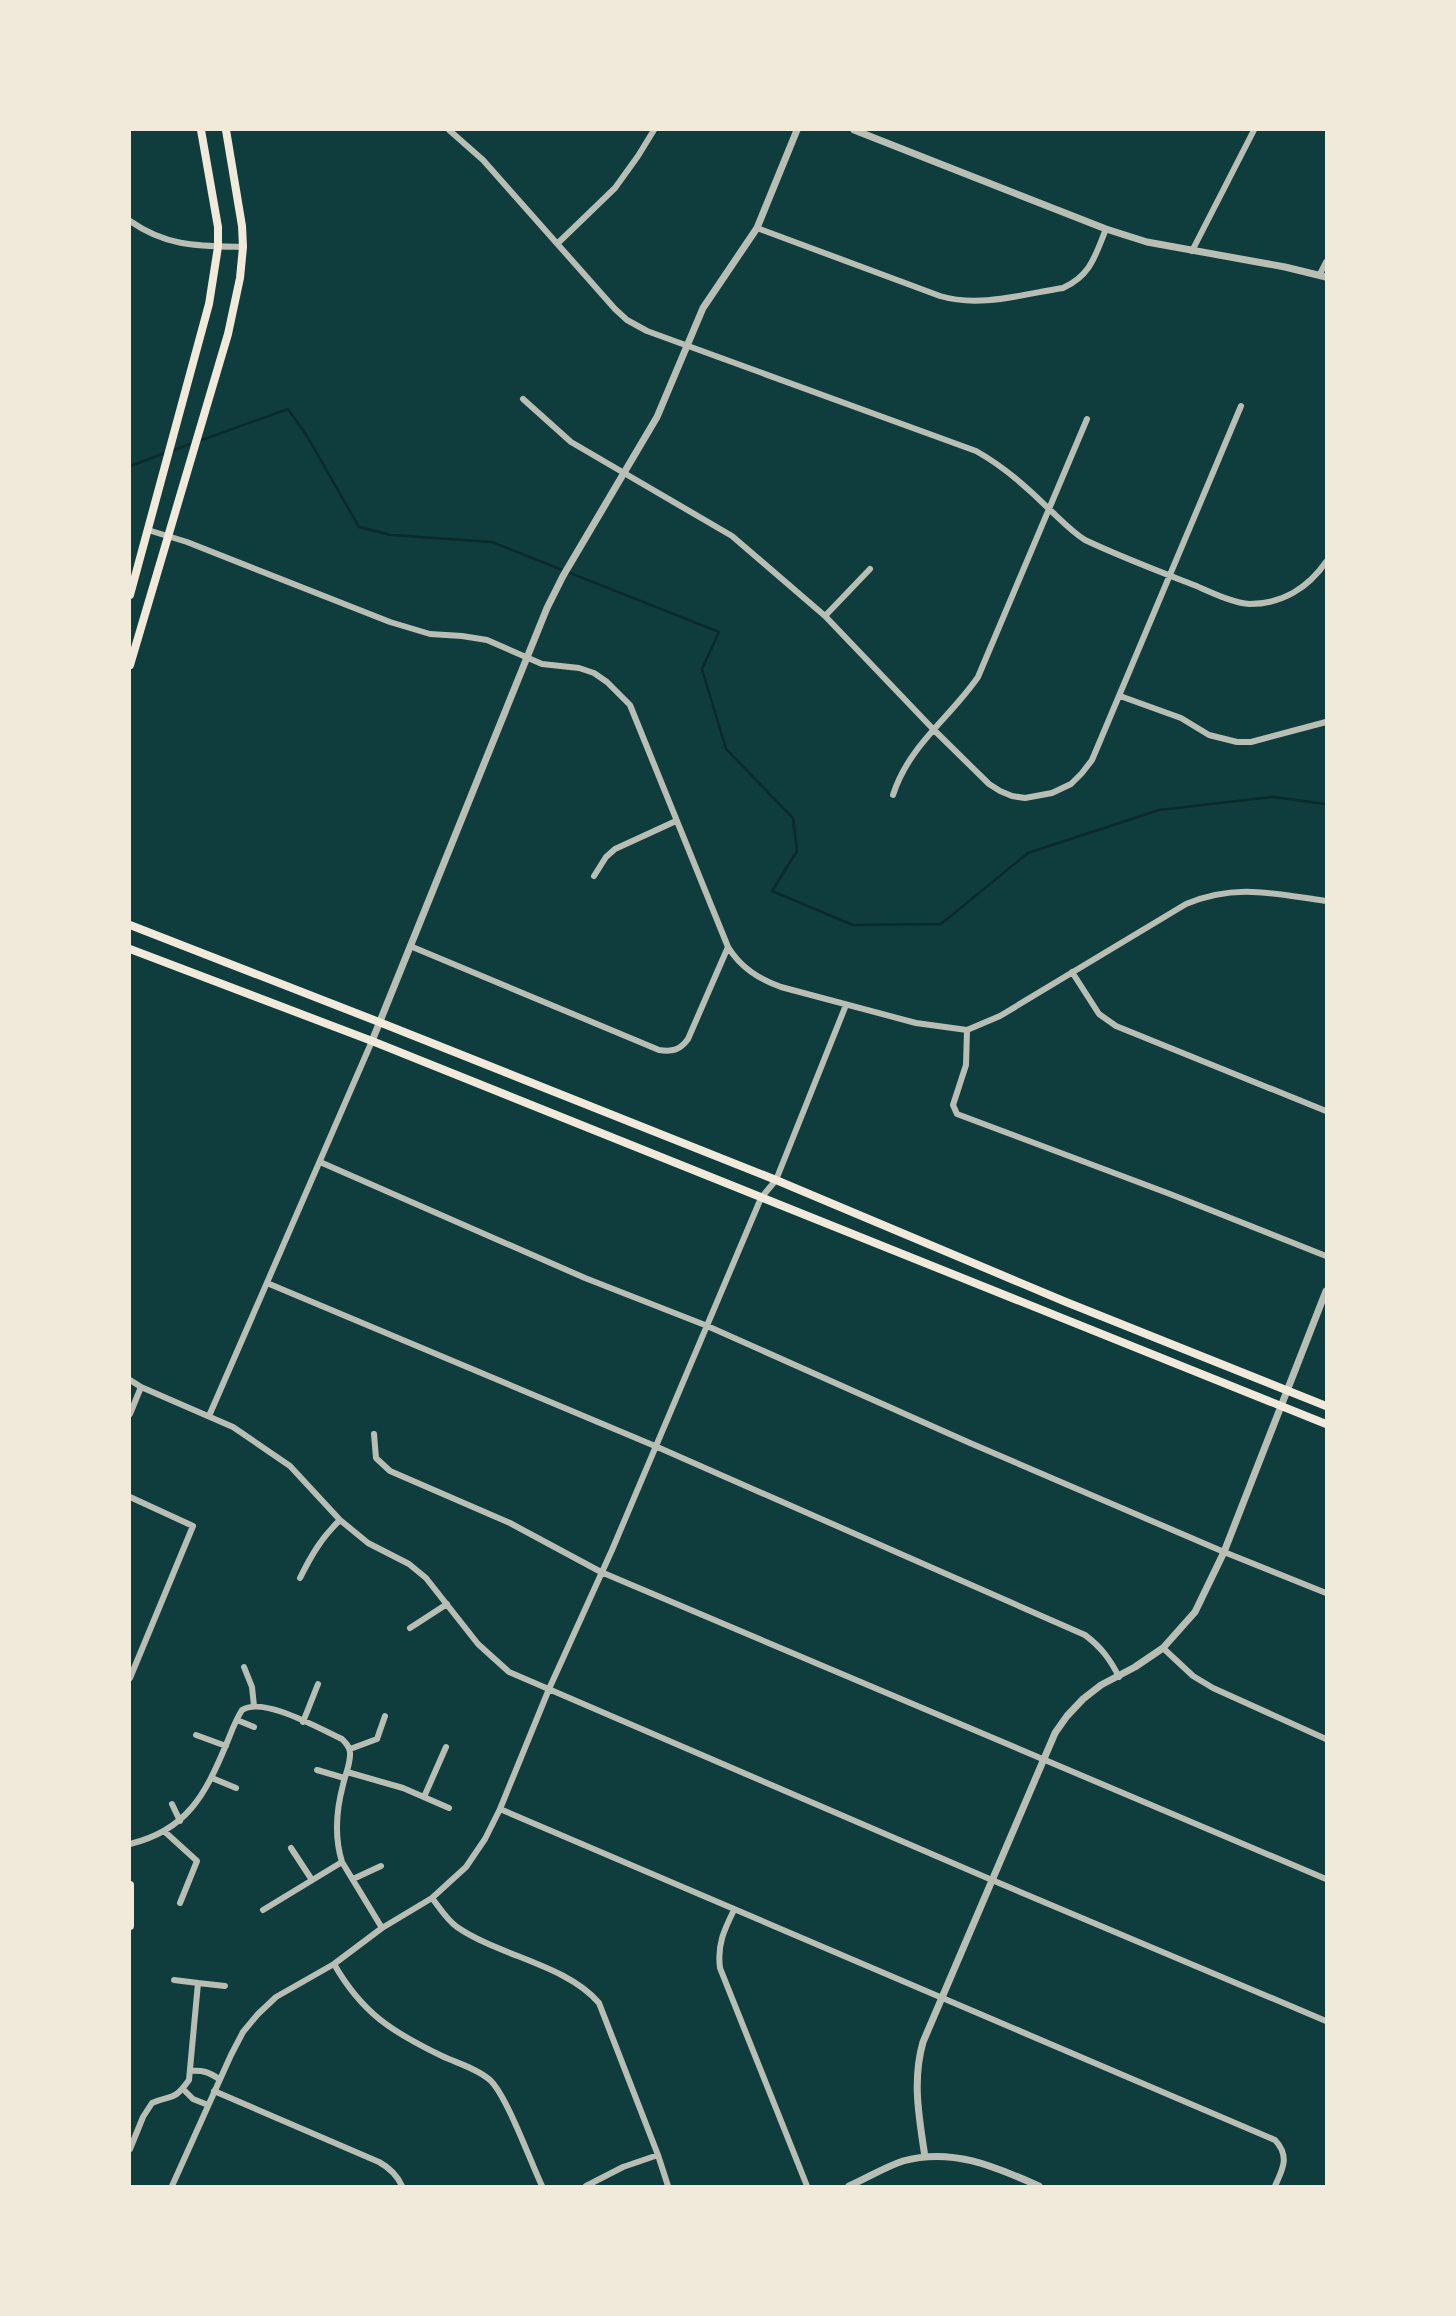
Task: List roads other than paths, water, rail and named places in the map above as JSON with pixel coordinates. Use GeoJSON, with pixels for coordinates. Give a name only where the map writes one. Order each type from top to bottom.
{"type":"FeatureCollection","features":[{"type":"Feature","properties":{"kind":"main road"},"geometry":{"type":"LineString","coordinates":[[130,595],[209,304],[218,247],[218,227],[201,130]]}},
{"type":"Feature","properties":{"kind":"main road"},"geometry":{"type":"LineString","coordinates":[[130,665],[233,312],[240,278],[243,247],[238,195],[226,130]]}},
{"type":"Feature","properties":{"kind":"main road"},"geometry":{"type":"LineString","coordinates":[[130,925],[776,1180],[1066,1302],[1326,1406]]}},
{"type":"Feature","properties":{"kind":"main road"},"geometry":{"type":"LineString","coordinates":[[130,949],[372,1041],[1326,1424]]}},
{"type":"Feature","properties":{"kind":"main road"},"geometry":{"type":"LineString","coordinates":[[130,1885],[130,1926]]}},
{"type":"Feature","properties":{"kind":"street"},"geometry":{"type":"LineString","coordinates":[[449,130],[483,160],[615,309],[627,320],[647,331],[976,451],[996,462],[1085,540],[1246,604],[1282,598],[1303,588],[1326,562]]}},
{"type":"Feature","properties":{"kind":"street"},"geometry":{"type":"LineString","coordinates":[[558,243],[615,188],[654,130]]}},
{"type":"Feature","properties":{"kind":"street"},"geometry":{"type":"LineString","coordinates":[[209,1416],[372,1041],[547,608],[563,576],[657,417],[704,308],[757,228],[797,130]]}},
{"type":"Feature","properties":{"kind":"street"},"geometry":{"type":"LineString","coordinates":[[854,130],[1106,229],[1192,251],[1323,275],[1326,262]]}},
{"type":"Feature","properties":{"kind":"street"},"geometry":{"type":"LineString","coordinates":[[1192,251],[1253,130]]}},
{"type":"Feature","properties":{"kind":"street"},"geometry":{"type":"LineString","coordinates":[[130,221],[164,240],[188,246],[243,247]]}},
{"type":"Feature","properties":{"kind":"street"},"geometry":{"type":"LineString","coordinates":[[757,228],[940,296],[974,302],[1069,285],[1081,278],[1090,266],[1106,229]]}},
{"type":"Feature","properties":{"kind":"street"},"geometry":{"type":"LineString","coordinates":[[523,399],[571,442],[732,536],[825,616],[989,784],[1012,796],[1035,798],[1062,789],[1082,773],[1091,760],[1241,406]]}},
{"type":"Feature","properties":{"kind":"street"},"geometry":{"type":"LineString","coordinates":[[893,795],[899,775],[912,753],[963,699],[978,677],[1087,419]]}},
{"type":"Feature","properties":{"kind":"street"},"geometry":{"type":"LineString","coordinates":[[148,530],[390,622],[430,634],[486,640],[542,664],[579,668],[594,673],[607,682],[629,705],[728,947],[741,964],[763,981],[916,1023],[967,1030],[1000,1016],[1186,904],[1207,895],[1251,891],[1326,901]]}},
{"type":"Feature","properties":{"kind":"street"},"geometry":{"type":"LineString","coordinates":[[825,616],[870,569]]}},
{"type":"Feature","properties":{"kind":"street"},"geometry":{"type":"LineString","coordinates":[[1120,696],[1177,717],[1209,735],[1237,742],[1251,742],[1326,722]]}},
{"type":"Feature","properties":{"kind":"street"},"geometry":{"type":"LineString","coordinates":[[594,876],[606,857],[615,849],[676,821]]}},
{"type":"Feature","properties":{"kind":"street"},"geometry":{"type":"LineString","coordinates":[[410,946],[659,1050],[672,1052],[682,1047],[688,1039],[728,947]]}},
{"type":"Feature","properties":{"kind":"street"},"geometry":{"type":"LineString","coordinates":[[1072,972],[1100,1014],[1116,1026],[1326,1111]]}},
{"type":"Feature","properties":{"kind":"street"},"geometry":{"type":"LineString","coordinates":[[172,2186],[219,2079],[243,2032],[258,2014],[276,1997],[334,1964],[382,1927],[432,1898],[466,1867],[485,1839],[625,1520],[705,1325],[761,1198],[776,1180],[846,1005]]}},
{"type":"Feature","properties":{"kind":"street"},"geometry":{"type":"LineString","coordinates":[[967,1030],[966,1065],[953,1105],[957,1114],[1326,1256]]}},
{"type":"Feature","properties":{"kind":"street"},"geometry":{"type":"LineString","coordinates":[[320,1162],[585,1278],[705,1325],[1224,1552],[1326,1593]]}},
{"type":"Feature","properties":{"kind":"street"},"geometry":{"type":"LineString","coordinates":[[267,1283],[655,1446],[1085,1634],[1099,1645],[1119,1676]]}},
{"type":"Feature","properties":{"kind":"street"},"geometry":{"type":"LineString","coordinates":[[925,2157],[918,2110],[916,2068],[923,2042],[1055,1733],[1083,1699],[1101,1685],[1164,1648],[1195,1612],[1224,1552],[1326,1290]]}},
{"type":"Feature","properties":{"kind":"street"},"geometry":{"type":"LineString","coordinates":[[130,1380],[244,1434],[290,1466],[340,1520],[368,1543],[408,1564],[426,1578],[478,1644],[509,1672],[1326,2021]]}},
{"type":"Feature","properties":{"kind":"street"},"geometry":{"type":"LineString","coordinates":[[130,1414],[141,1387]]}},
{"type":"Feature","properties":{"kind":"street"},"geometry":{"type":"LineString","coordinates":[[374,1434],[376,1458],[390,1471],[510,1522],[601,1572],[1326,1879]]}},
{"type":"Feature","properties":{"kind":"street"},"geometry":{"type":"LineString","coordinates":[[130,1497],[193,1527],[130,1678]]}},
{"type":"Feature","properties":{"kind":"street"},"geometry":{"type":"LineString","coordinates":[[300,1578],[313,1551],[325,1534],[340,1520]]}},
{"type":"Feature","properties":{"kind":"street"},"geometry":{"type":"LineString","coordinates":[[410,1628],[447,1604]]}},
{"type":"Feature","properties":{"kind":"street"},"geometry":{"type":"LineString","coordinates":[[1164,1648],[1193,1676],[1213,1688],[1326,1739]]}},
{"type":"Feature","properties":{"kind":"street"},"geometry":{"type":"LineString","coordinates":[[244,1667],[252,1687],[254,1706]]}},
{"type":"Feature","properties":{"kind":"street"},"geometry":{"type":"LineString","coordinates":[[303,1722],[318,1685]]}},
{"type":"Feature","properties":{"kind":"street"},"geometry":{"type":"LineString","coordinates":[[130,1844],[148,1839],[180,1821],[197,1803],[212,1778],[245,1707],[266,1707],[342,1739],[350,1749],[337,1820],[337,1843],[342,1862],[382,1927]]}},
{"type":"Feature","properties":{"kind":"street"},"geometry":{"type":"LineString","coordinates":[[350,1749],[377,1739],[385,1716]]}},
{"type":"Feature","properties":{"kind":"street"},"geometry":{"type":"LineString","coordinates":[[237,1720],[254,1727]]}},
{"type":"Feature","properties":{"kind":"street"},"geometry":{"type":"LineString","coordinates":[[196,1735],[226,1746]]}},
{"type":"Feature","properties":{"kind":"street"},"geometry":{"type":"LineString","coordinates":[[424,1797],[446,1747]]}},
{"type":"Feature","properties":{"kind":"street"},"geometry":{"type":"LineString","coordinates":[[317,1770],[346,1775],[424,1797],[449,1808]]}},
{"type":"Feature","properties":{"kind":"street"},"geometry":{"type":"LineString","coordinates":[[212,1778],[236,1788]]}},
{"type":"Feature","properties":{"kind":"street"},"geometry":{"type":"LineString","coordinates":[[172,1804],[180,1821]]}},
{"type":"Feature","properties":{"kind":"street"},"geometry":{"type":"LineString","coordinates":[[500,1810],[1275,2140],[1283,2149],[1285,2159],[1275,2186]]}},
{"type":"Feature","properties":{"kind":"street"},"geometry":{"type":"LineString","coordinates":[[164,1831],[197,1861],[180,1903]]}},
{"type":"Feature","properties":{"kind":"street"},"geometry":{"type":"LineString","coordinates":[[291,1848],[312,1880]]}},
{"type":"Feature","properties":{"kind":"street"},"geometry":{"type":"LineString","coordinates":[[263,1910],[342,1862]]}},
{"type":"Feature","properties":{"kind":"street"},"geometry":{"type":"LineString","coordinates":[[353,1879],[380,1866]]}},
{"type":"Feature","properties":{"kind":"street"},"geometry":{"type":"LineString","coordinates":[[432,1898],[454,1926],[580,1985],[599,2003],[668,2186]]}},
{"type":"Feature","properties":{"kind":"street"},"geometry":{"type":"LineString","coordinates":[[734,1910],[720,1941],[720,1968],[807,2186]]}},
{"type":"Feature","properties":{"kind":"street"},"geometry":{"type":"LineString","coordinates":[[334,1964],[347,1986],[376,2017],[414,2043],[489,2080],[500,2093],[542,2186]]}},
{"type":"Feature","properties":{"kind":"street"},"geometry":{"type":"LineString","coordinates":[[174,1980],[225,1986]]}},
{"type":"Feature","properties":{"kind":"street"},"geometry":{"type":"LineString","coordinates":[[130,2149],[143,2116],[152,2103],[172,2098],[189,2080],[198,1983]]}},
{"type":"Feature","properties":{"kind":"street"},"geometry":{"type":"LineString","coordinates":[[190,2071],[209,2072],[219,2079]]}},
{"type":"Feature","properties":{"kind":"street"},"geometry":{"type":"LineString","coordinates":[[183,2089],[193,2099],[208,2105]]}},
{"type":"Feature","properties":{"kind":"street"},"geometry":{"type":"LineString","coordinates":[[214,2091],[379,2162],[389,2168],[402,2186]]}},
{"type":"Feature","properties":{"kind":"street"},"geometry":{"type":"LineString","coordinates":[[586,2186],[623,2167],[658,2155]]}},
{"type":"Feature","properties":{"kind":"street"},"geometry":{"type":"LineString","coordinates":[[849,2186],[902,2162],[943,2156],[992,2166],[1039,2186]]}},
{"type":"Feature","properties":{"kind":"waterway"},"geometry":{"type":"LineString","coordinates":[[171,451],[288,409],[307,436],[359,527],[391,535],[492,542],[719,632],[702,669],[726,749],[793,818],[797,851],[772,891],[853,925],[941,924],[1028,853],[1159,810],[1273,797],[1326,804]]}},
{"type":"Feature","properties":{"kind":"waterway"},"geometry":{"type":"LineString","coordinates":[[130,466],[165,453]]}}]}
